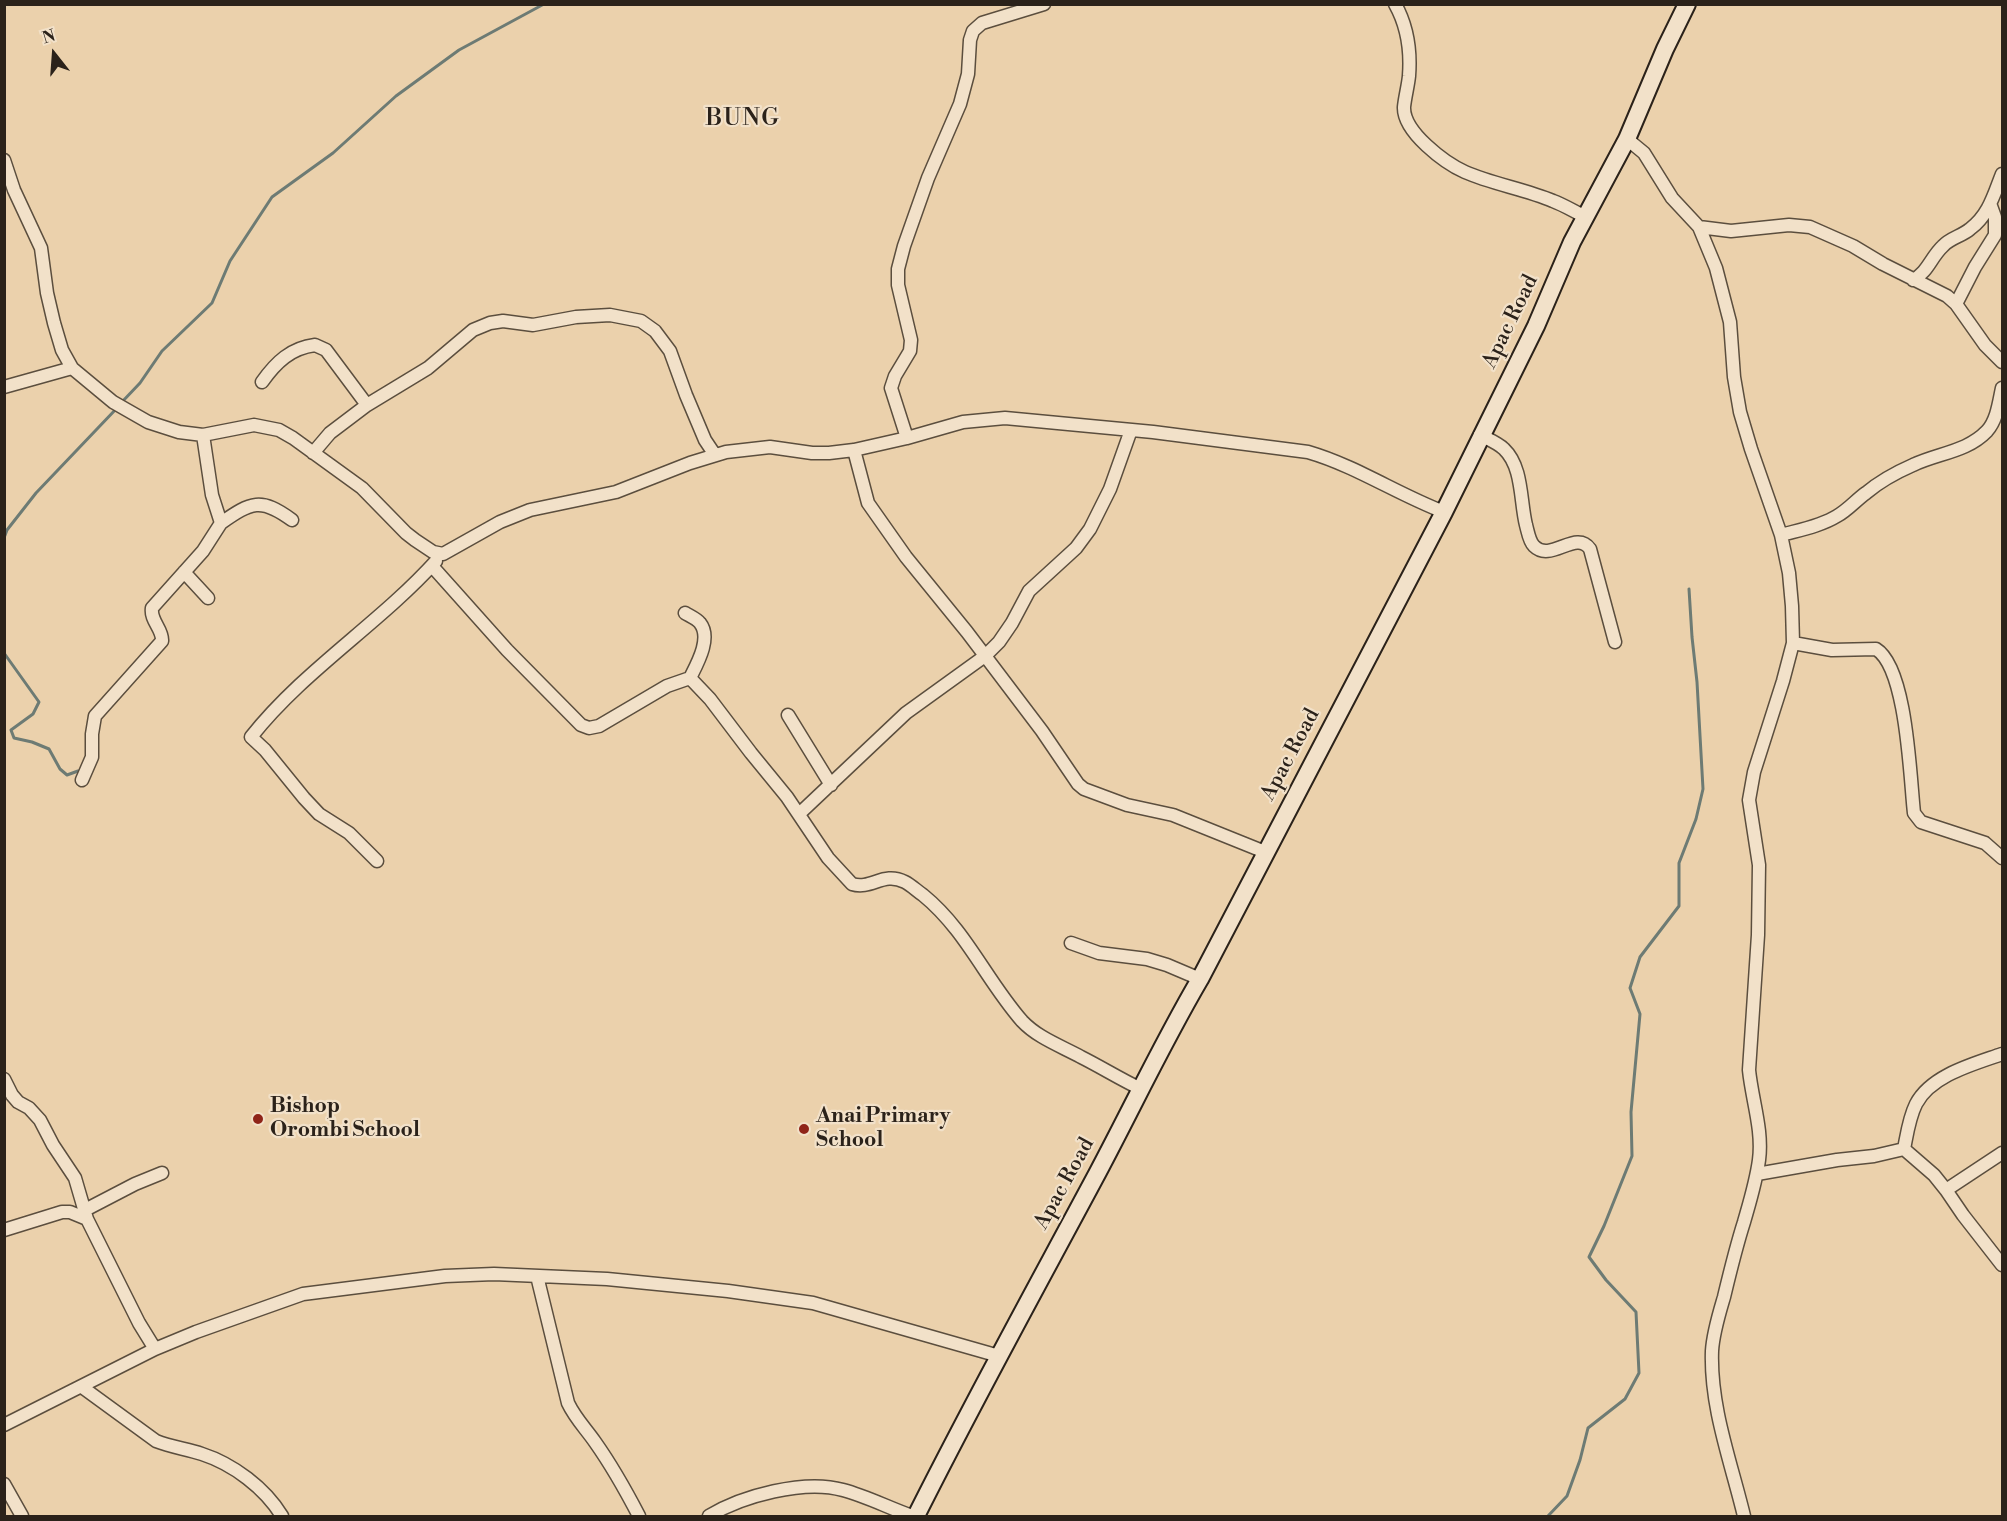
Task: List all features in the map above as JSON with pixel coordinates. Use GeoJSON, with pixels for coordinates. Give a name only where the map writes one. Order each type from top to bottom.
{"type":"FeatureCollection","features":[{"type":"Feature","properties":{"kind":"main road","name":"Apac Road"},"geometry":{"type":"LineString","coordinates":[[914,1516],[1200,979],[1444,512],[1480,435],[1536,326],[1572,242],[1627,139],[1646,99],[1665,49],[1687,4]]}},
{"type":"Feature","properties":{"kind":"street"},"geometry":{"type":"LineString","coordinates":[[907,438],[891,387],[910,351],[911,340],[898,285],[898,269],[904,246],[928,178],[960,104],[968,74],[970,40],[973,31],[982,23],[1044,4]]}},
{"type":"Feature","properties":{"kind":"street"},"geometry":{"type":"LineString","coordinates":[[1395,4],[1404,20],[1409,40],[1409,75],[1404,109],[1412,129],[1441,157],[1465,172],[1553,201],[1586,217]]}},
{"type":"Feature","properties":{"kind":"street"},"geometry":{"type":"LineString","coordinates":[[1627,139],[1644,153],[1672,198],[1699,227],[1716,268],[1730,322],[1734,377],[1740,412],[1762,485],[1781,535],[1789,573],[1792,606],[1793,643],[1754,772],[1749,800],[1759,865],[1758,935],[1749,1070],[1760,1138],[1757,1173],[1752,1200],[1717,1322],[1712,1349],[1716,1404],[1744,1516]]}},
{"type":"Feature","properties":{"kind":"street"},"geometry":{"type":"LineString","coordinates":[[5,166],[41,248],[54,323],[62,350],[72,368],[113,402],[148,422],[179,432],[203,435],[254,424],[279,430],[362,488],[406,533],[433,552],[443,554]]}},
{"type":"Feature","properties":{"kind":"street"},"geometry":{"type":"LineString","coordinates":[[1913,280],[1929,267],[1946,242],[1971,229],[1991,206],[2002,174]]}},
{"type":"Feature","properties":{"kind":"street"},"geometry":{"type":"LineString","coordinates":[[1956,304],[1995,235],[1995,217],[1991,206]]}},
{"type":"Feature","properties":{"kind":"street"},"geometry":{"type":"LineString","coordinates":[[1699,227],[1731,231],[1789,225],[1810,227],[1853,246],[1882,264],[1940,291],[1956,304],[1985,345],[2002,362]]}},
{"type":"Feature","properties":{"kind":"street"},"geometry":{"type":"LineString","coordinates":[[313,453],[330,433],[367,405],[428,368],[473,330],[490,323],[503,321],[533,325],[576,317],[610,315],[641,321],[655,331],[670,351],[705,440],[715,455]]}},
{"type":"Feature","properties":{"kind":"street"},"geometry":{"type":"LineString","coordinates":[[262,382],[281,359],[294,350],[315,345],[326,350],[367,405]]}},
{"type":"Feature","properties":{"kind":"street"},"geometry":{"type":"LineString","coordinates":[[4,387],[72,368]]}},
{"type":"Feature","properties":{"kind":"street"},"geometry":{"type":"LineString","coordinates":[[1781,535],[1837,516],[1867,492],[1914,464],[1966,447],[1989,429],[1995,417],[2002,388]]}},
{"type":"Feature","properties":{"kind":"street"},"geometry":{"type":"LineString","coordinates":[[377,861],[349,833],[320,814],[251,737],[300,686],[379,616],[443,554],[500,522],[530,510],[616,492],[715,455],[770,447],[790,448],[812,453],[854,450],[963,422],[1005,418],[1131,430],[1308,452],[1337,461],[1416,501],[1444,512]]}},
{"type":"Feature","properties":{"kind":"street"},"geometry":{"type":"LineString","coordinates":[[799,814],[906,713],[985,656],[1012,623],[1029,591],[1076,548],[1090,529],[1110,489],[1131,430]]}},
{"type":"Feature","properties":{"kind":"street"},"geometry":{"type":"LineString","coordinates":[[203,435],[212,495],[221,523]]}},
{"type":"Feature","properties":{"kind":"street"},"geometry":{"type":"LineString","coordinates":[[1480,435],[1504,448],[1509,455],[1516,471],[1530,540],[1535,547],[1549,551],[1580,542],[1586,544],[1590,549],[1615,642]]}},
{"type":"Feature","properties":{"kind":"street"},"geometry":{"type":"LineString","coordinates":[[854,450],[868,503],[906,557],[985,656],[1048,739],[1070,774],[1084,789],[1127,805],[1173,815],[1266,852]]}},
{"type":"Feature","properties":{"kind":"street"},"geometry":{"type":"LineString","coordinates":[[82,780],[92,757],[94,716],[162,641],[162,634],[152,615],[152,608],[203,551],[221,523],[239,511],[255,505],[272,507],[292,520]]}},
{"type":"Feature","properties":{"kind":"street"},"geometry":{"type":"LineString","coordinates":[[432,566],[507,650],[581,725],[589,728],[599,726],[667,686],[690,678],[703,647],[704,637],[700,622],[685,613]]}},
{"type":"Feature","properties":{"kind":"street"},"geometry":{"type":"LineString","coordinates":[[184,572],[208,598]]}},
{"type":"Feature","properties":{"kind":"street"},"geometry":{"type":"LineString","coordinates":[[1793,643],[1832,650],[1876,649],[1881,653],[1894,680],[1905,720],[1916,818],[1937,828],[1984,843],[2002,858]]}},
{"type":"Feature","properties":{"kind":"street"},"geometry":{"type":"LineString","coordinates":[[690,678],[710,699],[799,814],[828,858],[852,885],[867,885],[884,878],[905,882],[936,906],[959,930],[1023,1022],[1044,1038],[1141,1089]]}},
{"type":"Feature","properties":{"kind":"street"},"geometry":{"type":"LineString","coordinates":[[788,715],[831,785]]}},
{"type":"Feature","properties":{"kind":"street"},"geometry":{"type":"LineString","coordinates":[[1071,943],[1099,953],[1147,959],[1200,979]]}},
{"type":"Feature","properties":{"kind":"street"},"geometry":{"type":"LineString","coordinates":[[1904,1149],[1910,1120],[1916,1103],[1924,1092],[1950,1075],[2002,1054]]}},
{"type":"Feature","properties":{"kind":"street"},"geometry":{"type":"LineString","coordinates":[[4,1079],[18,1102],[29,1108],[40,1120],[53,1145],[72,1172],[86,1215],[139,1323],[155,1349]]}},
{"type":"Feature","properties":{"kind":"street"},"geometry":{"type":"LineString","coordinates":[[1757,1173],[1874,1156],[1904,1149]]}},
{"type":"Feature","properties":{"kind":"street"},"geometry":{"type":"LineString","coordinates":[[1904,1149],[1934,1175],[2002,1265]]}},
{"type":"Feature","properties":{"kind":"street"},"geometry":{"type":"LineString","coordinates":[[1946,1190],[2002,1153]]}},
{"type":"Feature","properties":{"kind":"street"},"geometry":{"type":"LineString","coordinates":[[4,1230],[62,1212],[86,1215],[126,1188],[162,1173]]}},
{"type":"Feature","properties":{"kind":"street"},"geometry":{"type":"LineString","coordinates":[[4,1425],[155,1349],[303,1294],[445,1276],[494,1274],[654,1282],[813,1303],[999,1356]]}},
{"type":"Feature","properties":{"kind":"street"},"geometry":{"type":"LineString","coordinates":[[537,1276],[568,1404],[607,1459],[639,1516]]}},
{"type":"Feature","properties":{"kind":"street"},"geometry":{"type":"LineString","coordinates":[[82,1387],[156,1442],[203,1454],[231,1468],[271,1499],[282,1516]]}},
{"type":"Feature","properties":{"kind":"street"},"geometry":{"type":"LineString","coordinates":[[4,1484],[22,1516]]}},
{"type":"Feature","properties":{"kind":"street"},"geometry":{"type":"LineString","coordinates":[[708,1516],[720,1509],[760,1495],[781,1490],[824,1488],[842,1490],[914,1516]]}},
{"type":"Feature","properties":{"kind":"waterway"},"geometry":{"type":"LineString","coordinates":[[121,403],[140,383],[162,351],[212,303],[230,261],[272,197],[333,153],[396,96],[459,50],[544,4]]}},
{"type":"Feature","properties":{"kind":"waterway"},"geometry":{"type":"LineString","coordinates":[[4,538],[7,530],[36,493],[117,408]]}},
{"type":"Feature","properties":{"kind":"waterway"},"geometry":{"type":"LineString","coordinates":[[1548,1516],[1567,1496],[1588,1428],[1625,1399],[1639,1373],[1636,1312],[1606,1280],[1589,1257],[1632,1156],[1631,1112],[1640,1014],[1630,988],[1640,957],[1679,906],[1679,863],[1696,819],[1703,789],[1689,589]]}},
{"type":"Feature","properties":{"kind":"waterway"},"geometry":{"type":"LineString","coordinates":[[4,653],[39,702],[33,714],[11,730],[14,738],[49,749],[60,769],[67,775],[78,771]]}},
{"type":"Feature","properties":{"kind":"place","name":"Bishop Orombi School"},"geometry":{"type":"Point","coordinates":[258,1119]}},
{"type":"Feature","properties":{"kind":"place","name":"Anai Primary School"},"geometry":{"type":"Point","coordinates":[804,1129]}},
{"type":"Feature","properties":{"kind":"district","name":"BUNG"},"geometry":{"type":"Point","coordinates":[743,119]}}]}
